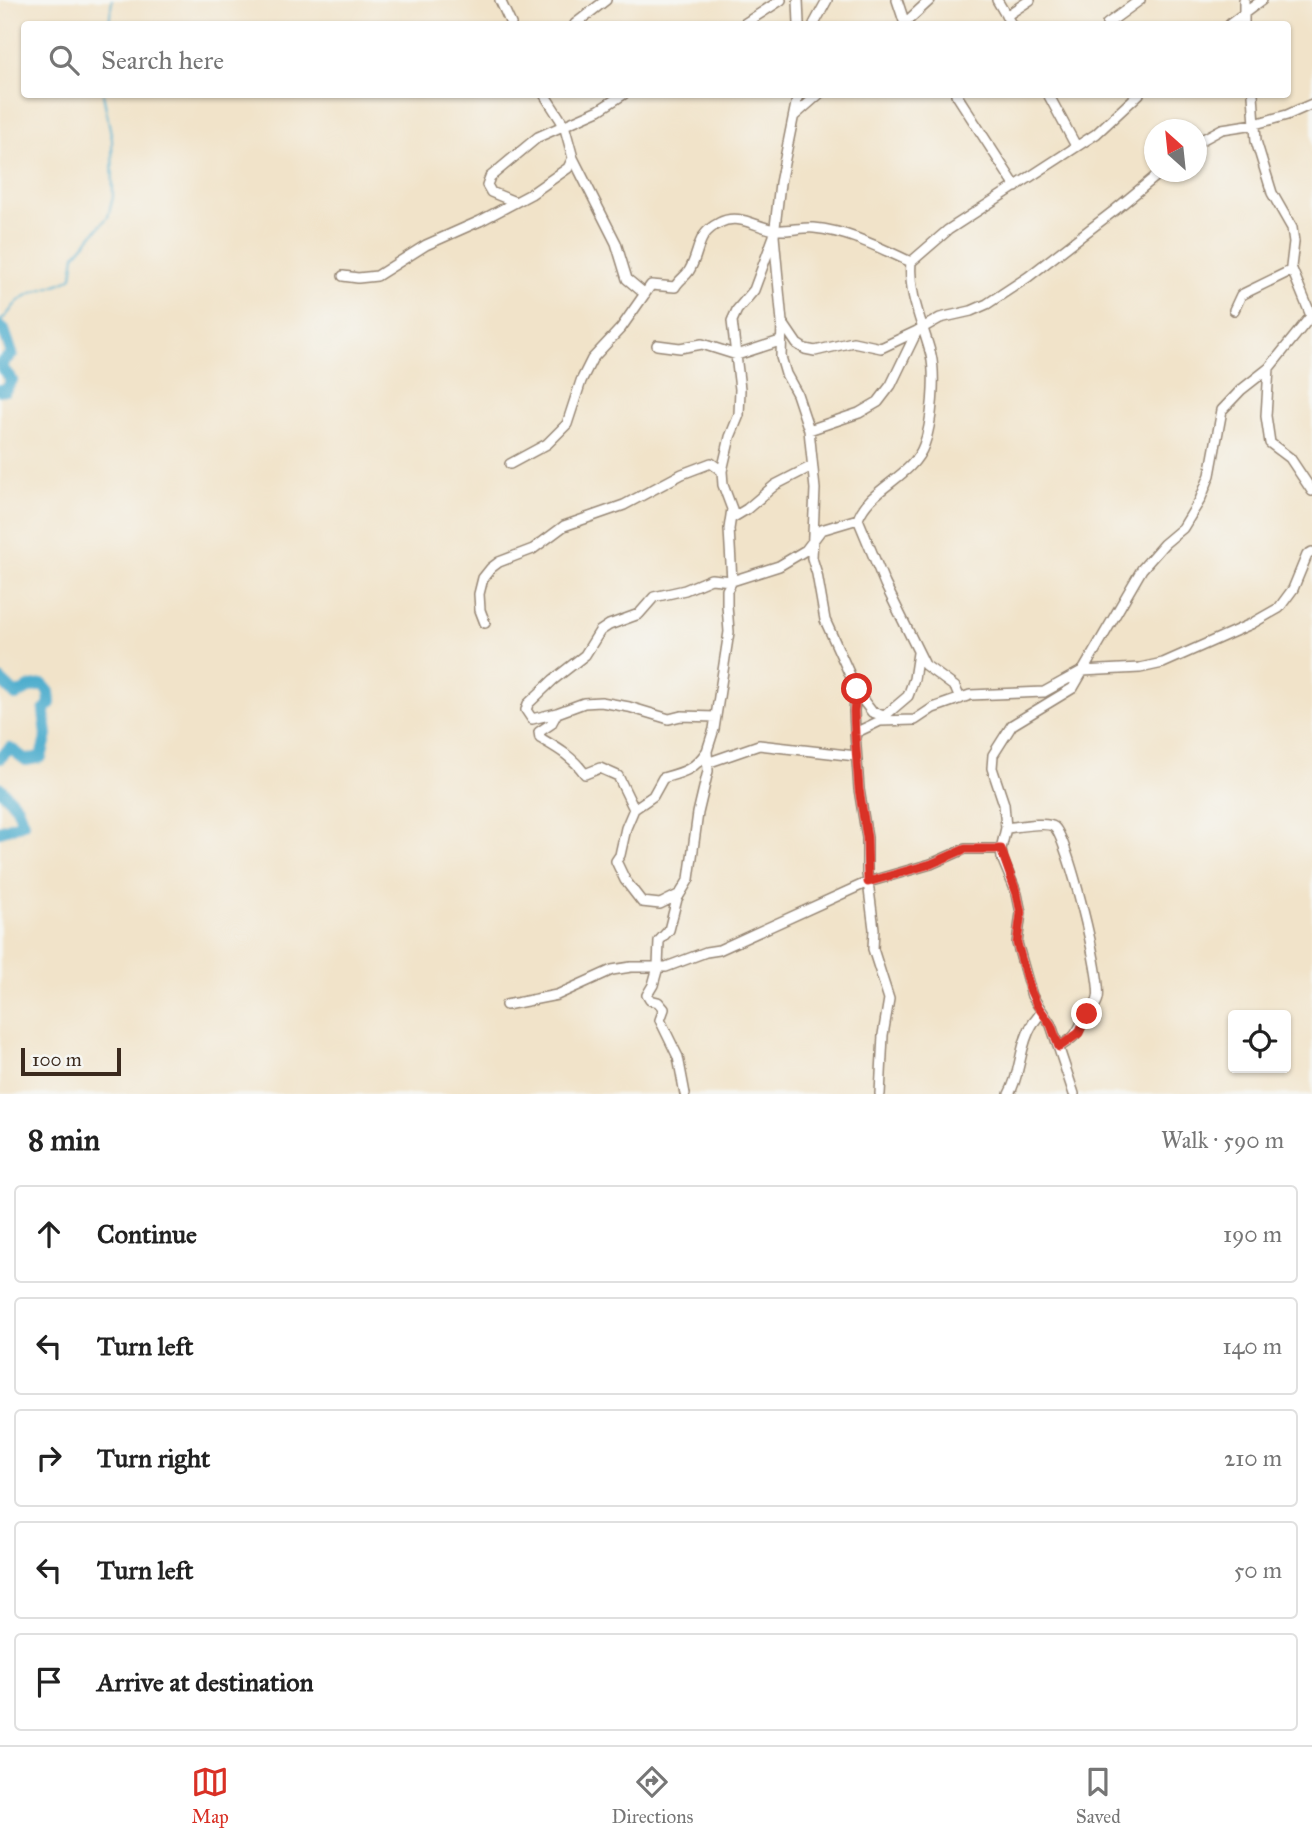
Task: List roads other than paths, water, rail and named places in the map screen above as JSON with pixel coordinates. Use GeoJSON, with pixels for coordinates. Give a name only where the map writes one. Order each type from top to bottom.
{"type":"FeatureCollection","features":[{"type":"Feature","properties":{"kind":"street"},"geometry":{"type":"LineString","coordinates":[[500,0],[510,21]]}},
{"type":"Feature","properties":{"kind":"street"},"geometry":{"type":"LineString","coordinates":[[579,21],[606,0]]}},
{"type":"Feature","properties":{"kind":"street"},"geometry":{"type":"LineString","coordinates":[[749,21],[781,0]]}},
{"type":"Feature","properties":{"kind":"street"},"geometry":{"type":"LineString","coordinates":[[798,0],[799,21]]}},
{"type":"Feature","properties":{"kind":"street"},"geometry":{"type":"LineString","coordinates":[[816,21],[827,0]]}},
{"type":"Feature","properties":{"kind":"street"},"geometry":{"type":"LineString","coordinates":[[897,0],[903,21]]}},
{"type":"Feature","properties":{"kind":"street"},"geometry":{"type":"LineString","coordinates":[[907,21],[930,0]]}},
{"type":"Feature","properties":{"kind":"street"},"geometry":{"type":"LineString","coordinates":[[997,0],[1008,20],[1030,0]]}},
{"type":"Feature","properties":{"kind":"street"},"geometry":{"type":"LineString","coordinates":[[1111,21],[1140,0]]}},
{"type":"Feature","properties":{"kind":"street"},"geometry":{"type":"LineString","coordinates":[[1244,0],[1244,21]]}},
{"type":"Feature","properties":{"kind":"street"},"geometry":{"type":"LineString","coordinates":[[1234,21],[1262,0]]}},
{"type":"Feature","properties":{"kind":"street"},"geometry":{"type":"LineString","coordinates":[[547,98],[564,125],[573,158],[616,243],[627,279],[645,294]]}},
{"type":"Feature","properties":{"kind":"street"},"geometry":{"type":"LineString","coordinates":[[515,202],[491,192],[487,185],[488,180],[507,161],[536,139],[599,110],[618,98]]}},
{"type":"Feature","properties":{"kind":"street"},"geometry":{"type":"LineString","coordinates":[[797,98],[780,183],[775,233],[783,367],[797,394],[809,430],[815,489],[812,558],[825,620],[857,689],[872,712],[882,718],[912,720],[933,708],[976,694],[1044,692],[1082,671],[1151,667],[1251,624],[1279,608],[1293,589],[1307,555],[1312,552]]}},
{"type":"Feature","properties":{"kind":"street"},"geometry":{"type":"LineString","coordinates":[[793,117],[814,98]]}},
{"type":"Feature","properties":{"kind":"street"},"geometry":{"type":"LineString","coordinates":[[959,98],[1016,187]]}},
{"type":"Feature","properties":{"kind":"street"},"geometry":{"type":"LineString","coordinates":[[1050,98],[1076,146]]}},
{"type":"Feature","properties":{"kind":"street"},"geometry":{"type":"LineString","coordinates":[[960,699],[955,687],[925,665],[918,653],[858,519],[863,506],[899,477],[920,454],[929,426],[933,370],[911,289],[911,262],[948,230],[1076,146],[1120,114],[1135,98]]}},
{"type":"Feature","properties":{"kind":"street"},"geometry":{"type":"LineString","coordinates":[[1074,1094],[1051,1025],[1032,996],[1017,943],[1021,913],[1001,849],[1006,828],[1004,804],[992,768],[993,755],[1012,725],[1073,688],[1142,569],[1182,528],[1200,500],[1210,475],[1222,410],[1241,390],[1269,368],[1311,317],[1292,270],[1294,236],[1268,181],[1256,141],[1253,98]]}},
{"type":"Feature","properties":{"kind":"street"},"geometry":{"type":"LineString","coordinates":[[1207,137],[1222,129],[1255,124],[1287,115],[1312,104]]}},
{"type":"Feature","properties":{"kind":"street"},"geometry":{"type":"LineString","coordinates":[[343,276],[377,276],[426,244],[465,229],[515,202],[563,172],[571,165],[573,158]]}},
{"type":"Feature","properties":{"kind":"street"},"geometry":{"type":"LineString","coordinates":[[782,323],[797,344],[805,349],[814,351],[853,342],[881,348],[940,318],[971,311],[987,304],[1028,276],[1149,182]]}},
{"type":"Feature","properties":{"kind":"street"},"geometry":{"type":"LineString","coordinates":[[510,464],[547,444],[567,424],[581,381],[592,359],[621,328],[651,285],[675,287],[688,273],[702,235],[721,222],[737,219],[775,233],[814,228],[830,231],[860,239],[911,262]]}},
{"type":"Feature","properties":{"kind":"street"},"geometry":{"type":"LineString","coordinates":[[685,1094],[678,1057],[660,1020],[664,1009],[648,997],[657,969],[659,941],[669,930],[680,894],[690,879],[698,813],[708,771],[707,751],[716,717],[729,632],[727,590],[732,581],[729,529],[732,509],[723,485],[722,471],[738,415],[740,389],[733,317],[754,290],[775,233]]}},
{"type":"Feature","properties":{"kind":"street"},"geometry":{"type":"LineString","coordinates":[[1234,310],[1241,295],[1292,270]]}},
{"type":"Feature","properties":{"kind":"street"},"geometry":{"type":"LineString","coordinates":[[809,430],[859,413],[878,402],[891,386],[920,330]]}},
{"type":"Feature","properties":{"kind":"street"},"geometry":{"type":"LineString","coordinates":[[657,345],[680,348],[702,344],[737,355],[780,341]]}},
{"type":"Feature","properties":{"kind":"street"},"geometry":{"type":"LineString","coordinates":[[1269,368],[1266,416],[1270,443],[1290,458],[1312,491]]}},
{"type":"Feature","properties":{"kind":"street"},"geometry":{"type":"LineString","coordinates":[[485,623],[479,603],[482,578],[499,562],[533,549],[558,529],[624,505],[682,474],[711,463],[722,471]]}},
{"type":"Feature","properties":{"kind":"street"},"geometry":{"type":"LineString","coordinates":[[732,518],[775,485],[812,466]]}},
{"type":"Feature","properties":{"kind":"street"},"geometry":{"type":"LineString","coordinates":[[794,475],[815,489]]}},
{"type":"Feature","properties":{"kind":"street"},"geometry":{"type":"LineString","coordinates":[[716,717],[681,716],[669,719],[601,702],[584,703],[532,719],[526,710],[528,704],[553,680],[585,656],[600,631],[639,614],[654,597],[685,590],[711,579],[732,581],[779,566],[798,557],[821,530],[858,519]]}},
{"type":"Feature","properties":{"kind":"street"},"geometry":{"type":"LineString","coordinates":[[855,733],[882,718],[908,696],[914,680],[918,653]]}},
{"type":"Feature","properties":{"kind":"street"},"geometry":{"type":"LineString","coordinates":[[857,689],[854,711],[856,756],[867,838],[873,949],[889,999],[883,1035],[880,1094]]}},
{"type":"Feature","properties":{"kind":"street"},"geometry":{"type":"LineString","coordinates":[[557,713],[551,724],[539,732],[540,738],[556,746],[579,765],[585,774],[600,768],[618,776],[634,809]]}},
{"type":"Feature","properties":{"kind":"street"},"geometry":{"type":"LineString","coordinates":[[707,763],[759,745],[856,756]]}},
{"type":"Feature","properties":{"kind":"street"},"geometry":{"type":"LineString","coordinates":[[680,894],[660,904],[647,904],[638,899],[616,860],[620,855],[634,809],[653,796],[663,778],[696,766],[707,751]]}},
{"type":"Feature","properties":{"kind":"street"},"geometry":{"type":"LineString","coordinates":[[1006,828],[1048,824],[1056,828],[1063,842],[1084,915],[1099,986],[1098,999],[1087,1014],[1079,1033],[1059,1047]]}},
{"type":"Feature","properties":{"kind":"street"},"geometry":{"type":"LineString","coordinates":[[506,1005],[557,995],[612,970],[631,967],[657,969],[677,965],[706,952],[719,950],[868,882],[931,864],[965,849],[1001,849]]}},
{"type":"Feature","properties":{"kind":"street"},"geometry":{"type":"LineString","coordinates":[[1009,1094],[1014,1086],[1016,1069],[1031,1026],[1041,1012]]}},
{"type":"Feature","properties":{"kind":"waterway"},"geometry":{"type":"LineString","coordinates":[[109,21],[112,0]]}},
{"type":"Feature","properties":{"kind":"waterway"},"geometry":{"type":"LineString","coordinates":[[0,321],[26,296],[72,277],[75,255],[108,217],[113,197],[112,139],[104,98]]}},
{"type":"Feature","properties":{"kind":"waterway"},"geometry":{"type":"LineString","coordinates":[[0,327],[4,330],[12,354],[1,363],[12,380],[5,390],[0,390]]}},
{"type":"Feature","properties":{"kind":"waterway"},"geometry":{"type":"LineString","coordinates":[[0,680],[16,695],[31,687],[43,685],[49,692],[50,703],[44,711],[47,735],[41,757],[26,760],[10,748],[0,758]]}},
{"type":"Feature","properties":{"kind":"waterway"},"geometry":{"type":"LineString","coordinates":[[0,788],[17,807],[23,823],[0,831]]}}]}
